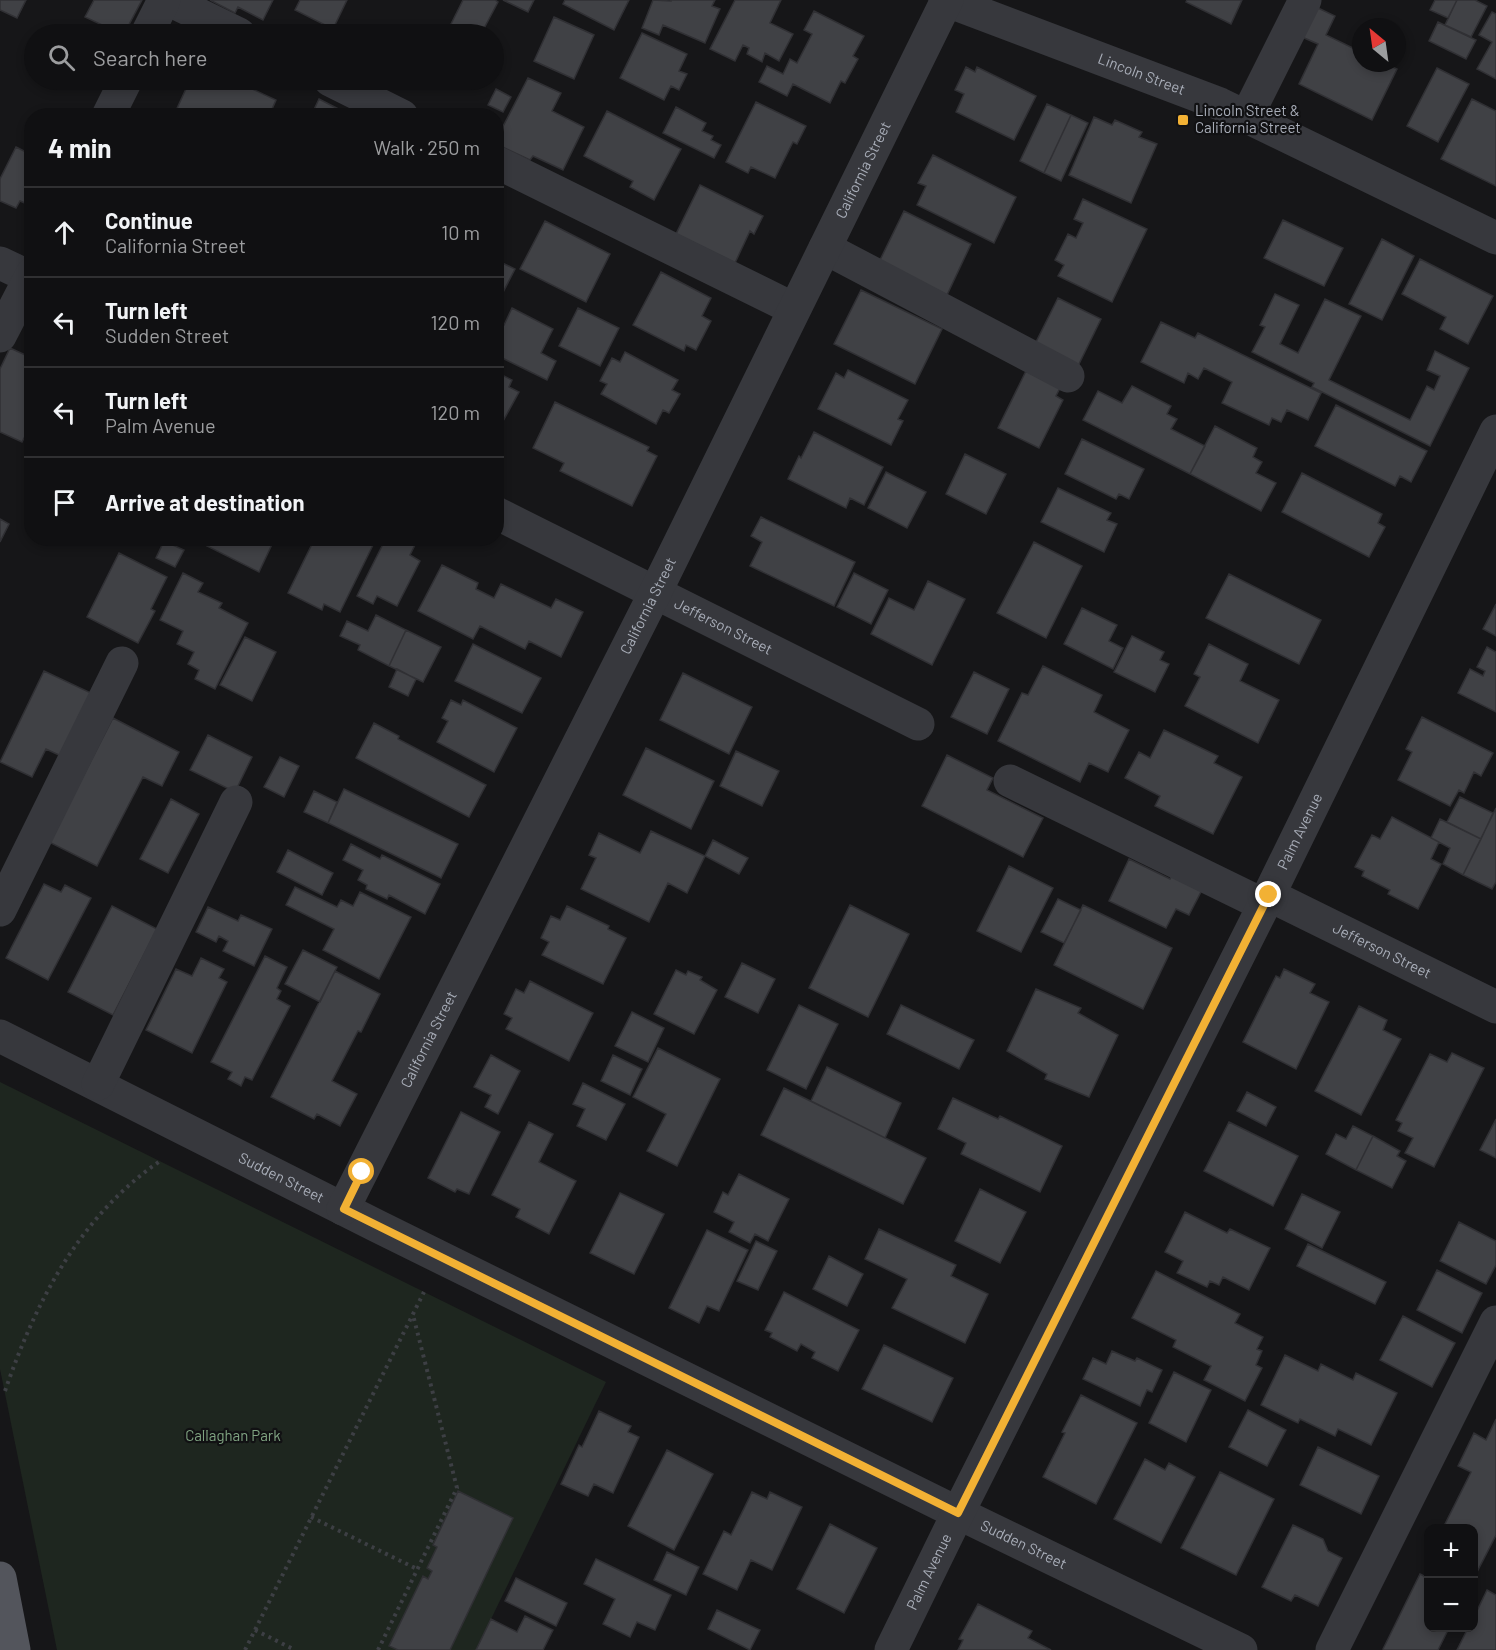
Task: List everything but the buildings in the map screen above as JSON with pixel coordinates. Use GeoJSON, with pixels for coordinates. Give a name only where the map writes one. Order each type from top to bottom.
{"type":"FeatureCollection","features":[{"type":"Feature","properties":{"kind":"main road"},"geometry":{"type":"LineString","coordinates":[[0,1578],[14,1650]]}},
{"type":"Feature","properties":{"kind":"street"},"geometry":{"type":"LineString","coordinates":[[152,24],[164,0]]}},
{"type":"Feature","properties":{"kind":"street"},"geometry":{"type":"LineString","coordinates":[[169,0],[218,24]]}},
{"type":"Feature","properties":{"kind":"street","name":"Lincoln Street"},"geometry":{"type":"LineString","coordinates":[[946,0],[1220,104],[1496,238]]}},
{"type":"Feature","properties":{"kind":"street","name":"California Street"},"geometry":{"type":"LineString","coordinates":[[344,1209],[655,593],[946,0]]}},
{"type":"Feature","properties":{"kind":"street"},"geometry":{"type":"LineString","coordinates":[[1247,116],[1305,0]]}},
{"type":"Feature","properties":{"kind":"street"},"geometry":{"type":"LineString","coordinates":[[112,108],[121,90]]}},
{"type":"Feature","properties":{"kind":"street"},"geometry":{"type":"LineString","coordinates":[[350,90],[386,108]]}},
{"type":"Feature","properties":{"kind":"street"},"geometry":{"type":"LineString","coordinates":[[504,166],[794,309]]}},
{"type":"Feature","properties":{"kind":"street"},"geometry":{"type":"LineString","coordinates":[[825,248],[1068,376]]}},
{"type":"Feature","properties":{"kind":"street"},"geometry":{"type":"LineString","coordinates":[[0,263],[24,273]]}},
{"type":"Feature","properties":{"kind":"street"},"geometry":{"type":"LineString","coordinates":[[0,336],[24,290]]}},
{"type":"Feature","properties":{"kind":"street","name":"Palm Avenue"},"geometry":{"type":"LineString","coordinates":[[891,1650],[1266,900],[1496,431]]}},
{"type":"Feature","properties":{"kind":"street","name":"Jefferson Street"},"geometry":{"type":"LineString","coordinates":[[504,517],[918,724]]}},
{"type":"Feature","properties":{"kind":"street"},"geometry":{"type":"LineString","coordinates":[[0,909],[122,663]]}},
{"type":"Feature","properties":{"kind":"street","name":"Jefferson Street"},"geometry":{"type":"LineString","coordinates":[[1010,781],[1496,1007]]}},
{"type":"Feature","properties":{"kind":"street"},"geometry":{"type":"LineString","coordinates":[[98,1084],[236,802]]}},
{"type":"Feature","properties":{"kind":"street","name":"Sudden Street"},"geometry":{"type":"LineString","coordinates":[[0,1036],[958,1513],[1241,1650]]}},
{"type":"Feature","properties":{"kind":"street"},"geometry":{"type":"LineString","coordinates":[[1332,1650],[1484,1376],[1496,1322]]}},
{"type":"Feature","properties":{"kind":"path"},"geometry":{"type":"LineString","coordinates":[[4,1391],[22,1343],[58,1272],[101,1212],[117,1194],[160,1161]]}},
{"type":"Feature","properties":{"kind":"path"},"geometry":{"type":"LineString","coordinates":[[245,1650],[424,1292]]}},
{"type":"Feature","properties":{"kind":"path"},"geometry":{"type":"LineString","coordinates":[[378,1650],[457,1488],[413,1315]]}},
{"type":"Feature","properties":{"kind":"path"},"geometry":{"type":"LineString","coordinates":[[311,1517],[417,1569]]}},
{"type":"Feature","properties":{"kind":"path"},"geometry":{"type":"LineString","coordinates":[[255,1630],[295,1650]]}},
{"type":"Feature","properties":{"kind":"green space","name":"Callaghan Park"},"geometry":{"type":"Polygon","coordinates":[[[0,1082],[606,1382],[476,1650],[57,1650],[0,1369],[0,1082]]]}},
{"type":"Feature","properties":{"kind":"place","name":"Lincoln Street & California Street"},"geometry":{"type":"Point","coordinates":[1183,120]}},
{"type":"Feature","properties":{"kind":"route"},"geometry":{"type":"LineString","coordinates":[[362,1172],[344,1209],[958,1513],[1269,895]]}}]}
